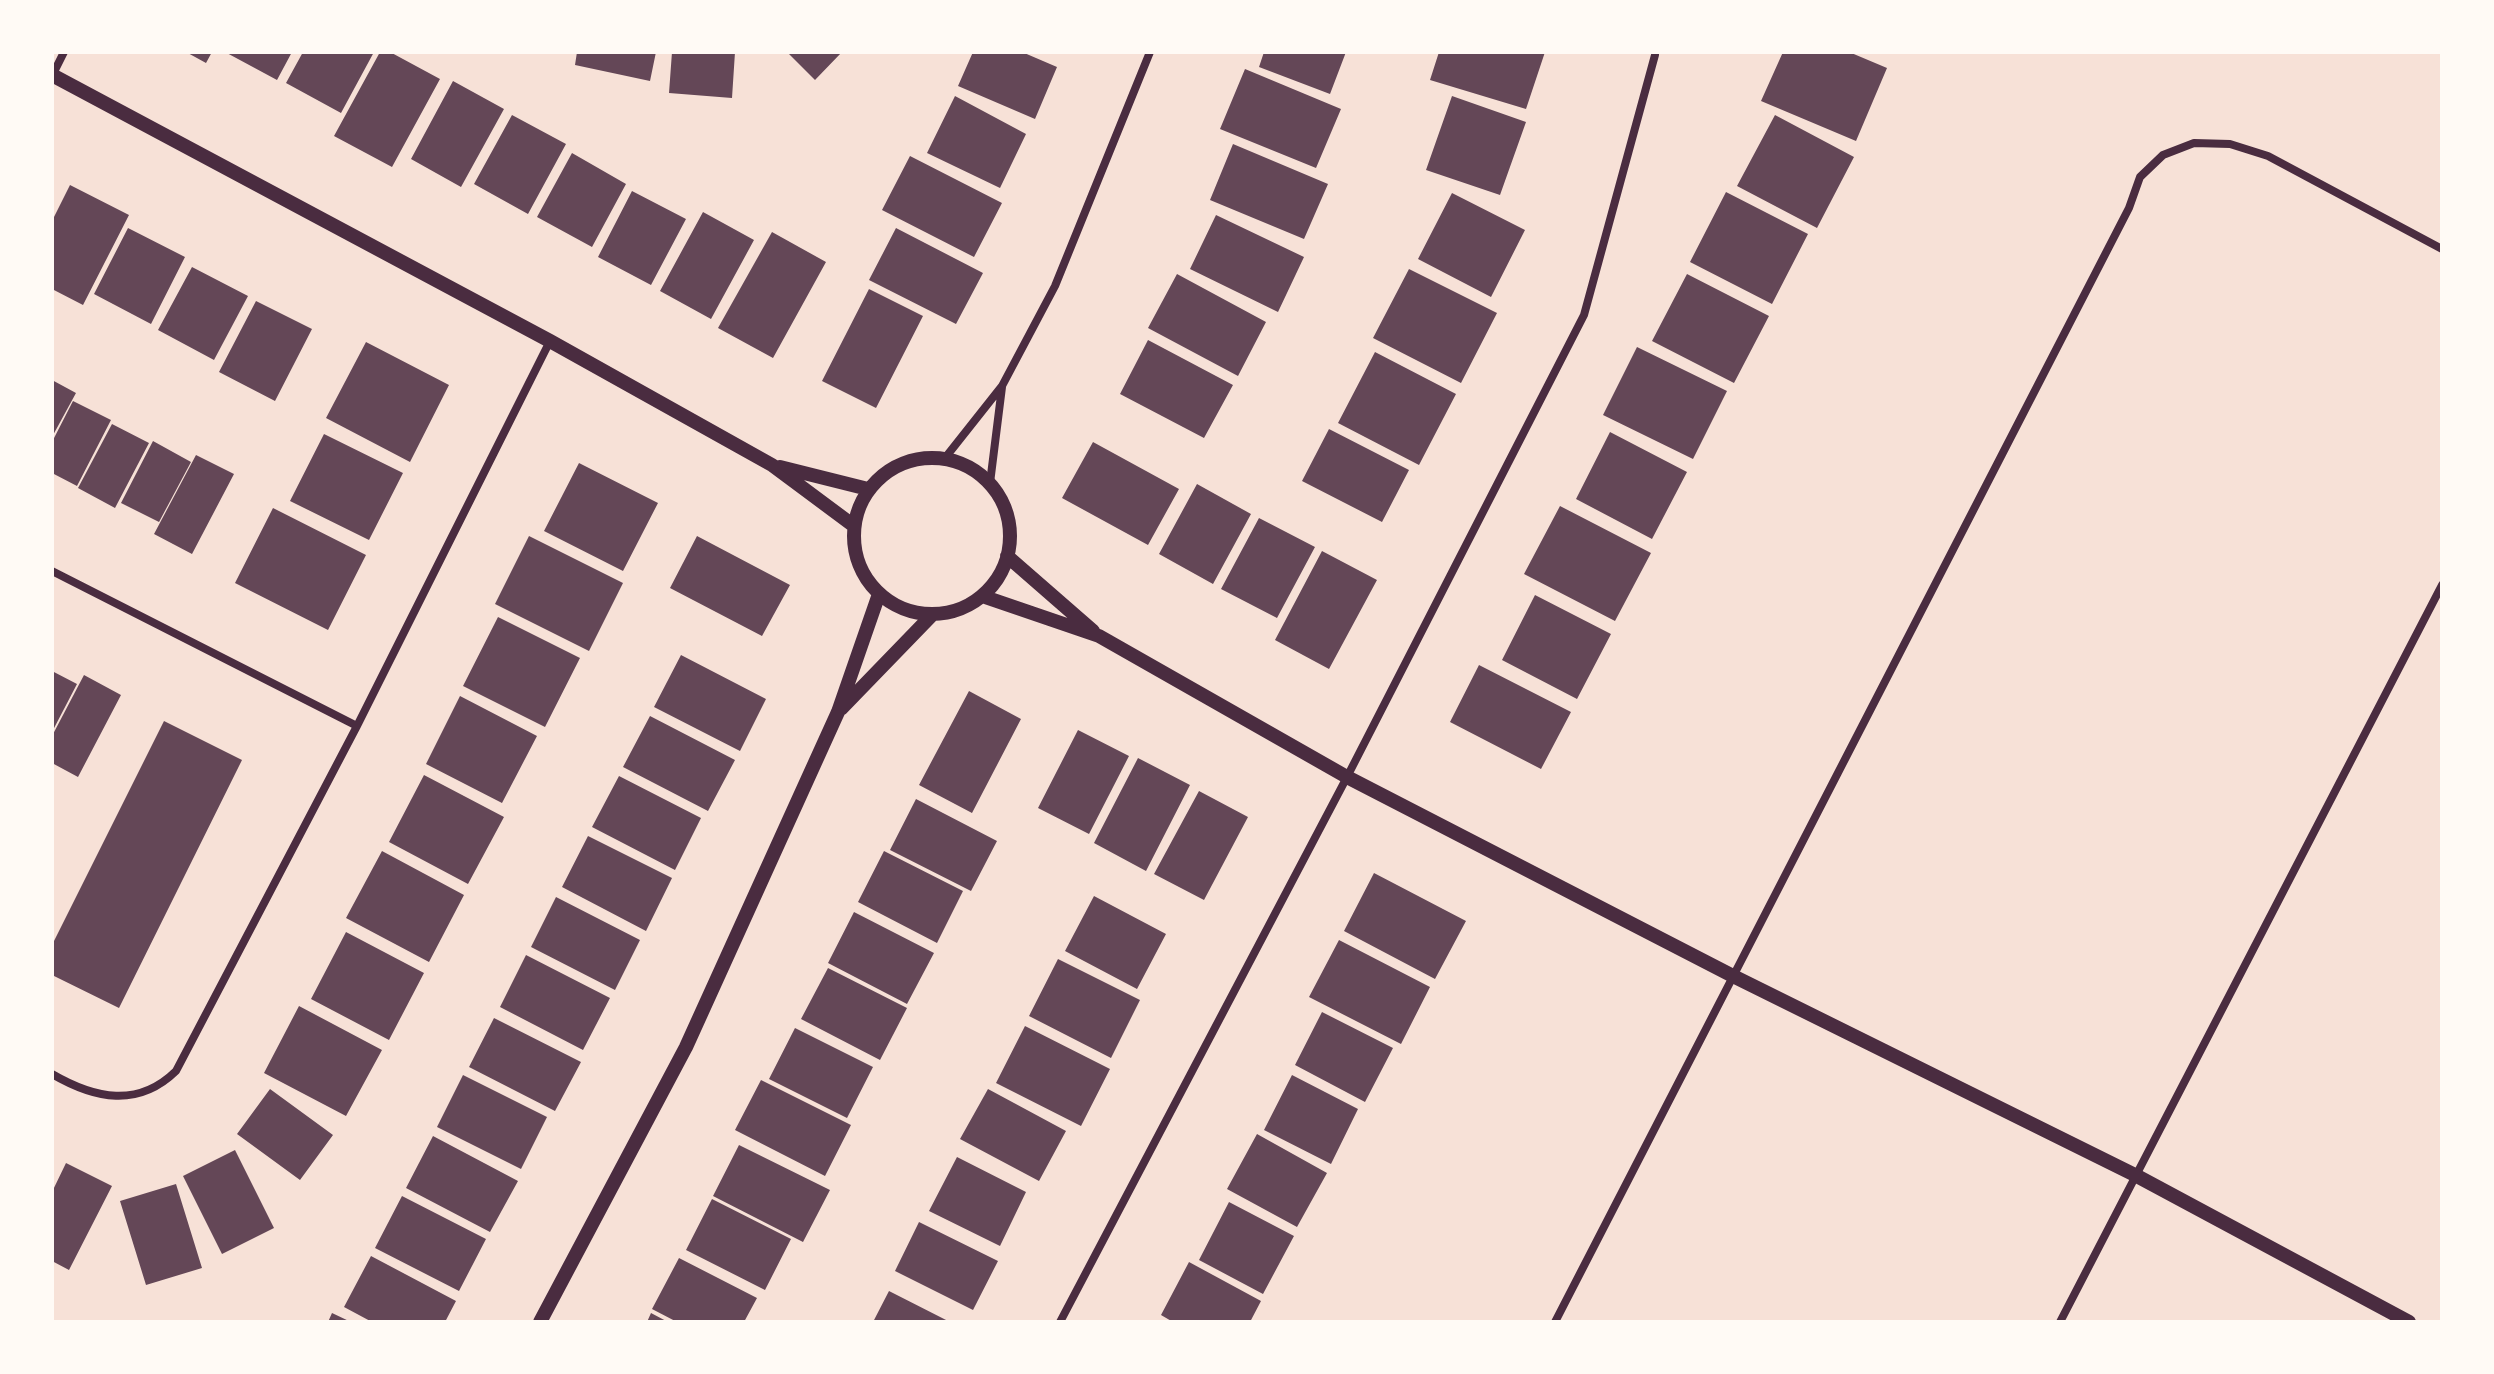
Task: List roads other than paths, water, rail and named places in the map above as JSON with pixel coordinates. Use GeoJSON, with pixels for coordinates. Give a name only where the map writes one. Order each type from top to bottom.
{"type":"FeatureCollection","features":[{"type":"Feature","properties":{"kind":"street"},"geometry":{"type":"LineString","coordinates":[[64,52],[52,75],[550,341],[772,465],[854,526]]}},
{"type":"Feature","properties":{"kind":"street"},"geometry":{"type":"LineString","coordinates":[[945,458],[1002,386],[1055,286],[1150,52]]}},
{"type":"Feature","properties":{"kind":"street"},"geometry":{"type":"LineString","coordinates":[[1060,1322],[1347,777],[1584,315],[1655,55]]}},
{"type":"Feature","properties":{"kind":"street"},"geometry":{"type":"LineString","coordinates":[[1555,1322],[2129,208],[2140,177],[2163,155],[2194,143],[2230,144],[2268,156],[2442,249]]}},
{"type":"Feature","properties":{"kind":"street"},"geometry":{"type":"LineString","coordinates":[[52,1074],[76,1088],[104,1096],[134,1094],[160,1087],[176,1071],[357,726],[550,341]]}},
{"type":"Feature","properties":{"kind":"street"},"geometry":{"type":"LineString","coordinates":[[990,483],[1002,386]]}},
{"type":"Feature","properties":{"kind":"street"},"geometry":{"type":"LineString","coordinates":[[924,457],[945,458],[970,467],[990,483],[1005,505],[1010,530],[1007,556],[993,585],[982,596],[959,609],[933,614],[904,609],[879,594],[863,575],[855,551],[854,526],[868,489],[883,474],[903,463],[924,457]]}},
{"type":"Feature","properties":{"kind":"street"},"geometry":{"type":"LineString","coordinates":[[772,465],[868,489]]}},
{"type":"Feature","properties":{"kind":"street"},"geometry":{"type":"LineString","coordinates":[[1007,556],[1099,636]]}},
{"type":"Feature","properties":{"kind":"street"},"geometry":{"type":"LineString","coordinates":[[52,571],[357,726]]}},
{"type":"Feature","properties":{"kind":"street"},"geometry":{"type":"LineString","coordinates":[[2060,1322],[2442,585]]}},
{"type":"Feature","properties":{"kind":"street"},"geometry":{"type":"LineString","coordinates":[[540,1322],[686,1047],[838,712],[879,594]]}},
{"type":"Feature","properties":{"kind":"street"},"geometry":{"type":"LineString","coordinates":[[982,596],[1099,636],[1347,777],[1733,976],[2135,1175],[2409,1322]]}},
{"type":"Feature","properties":{"kind":"street"},"geometry":{"type":"LineString","coordinates":[[838,712],[933,614]]}}]}
